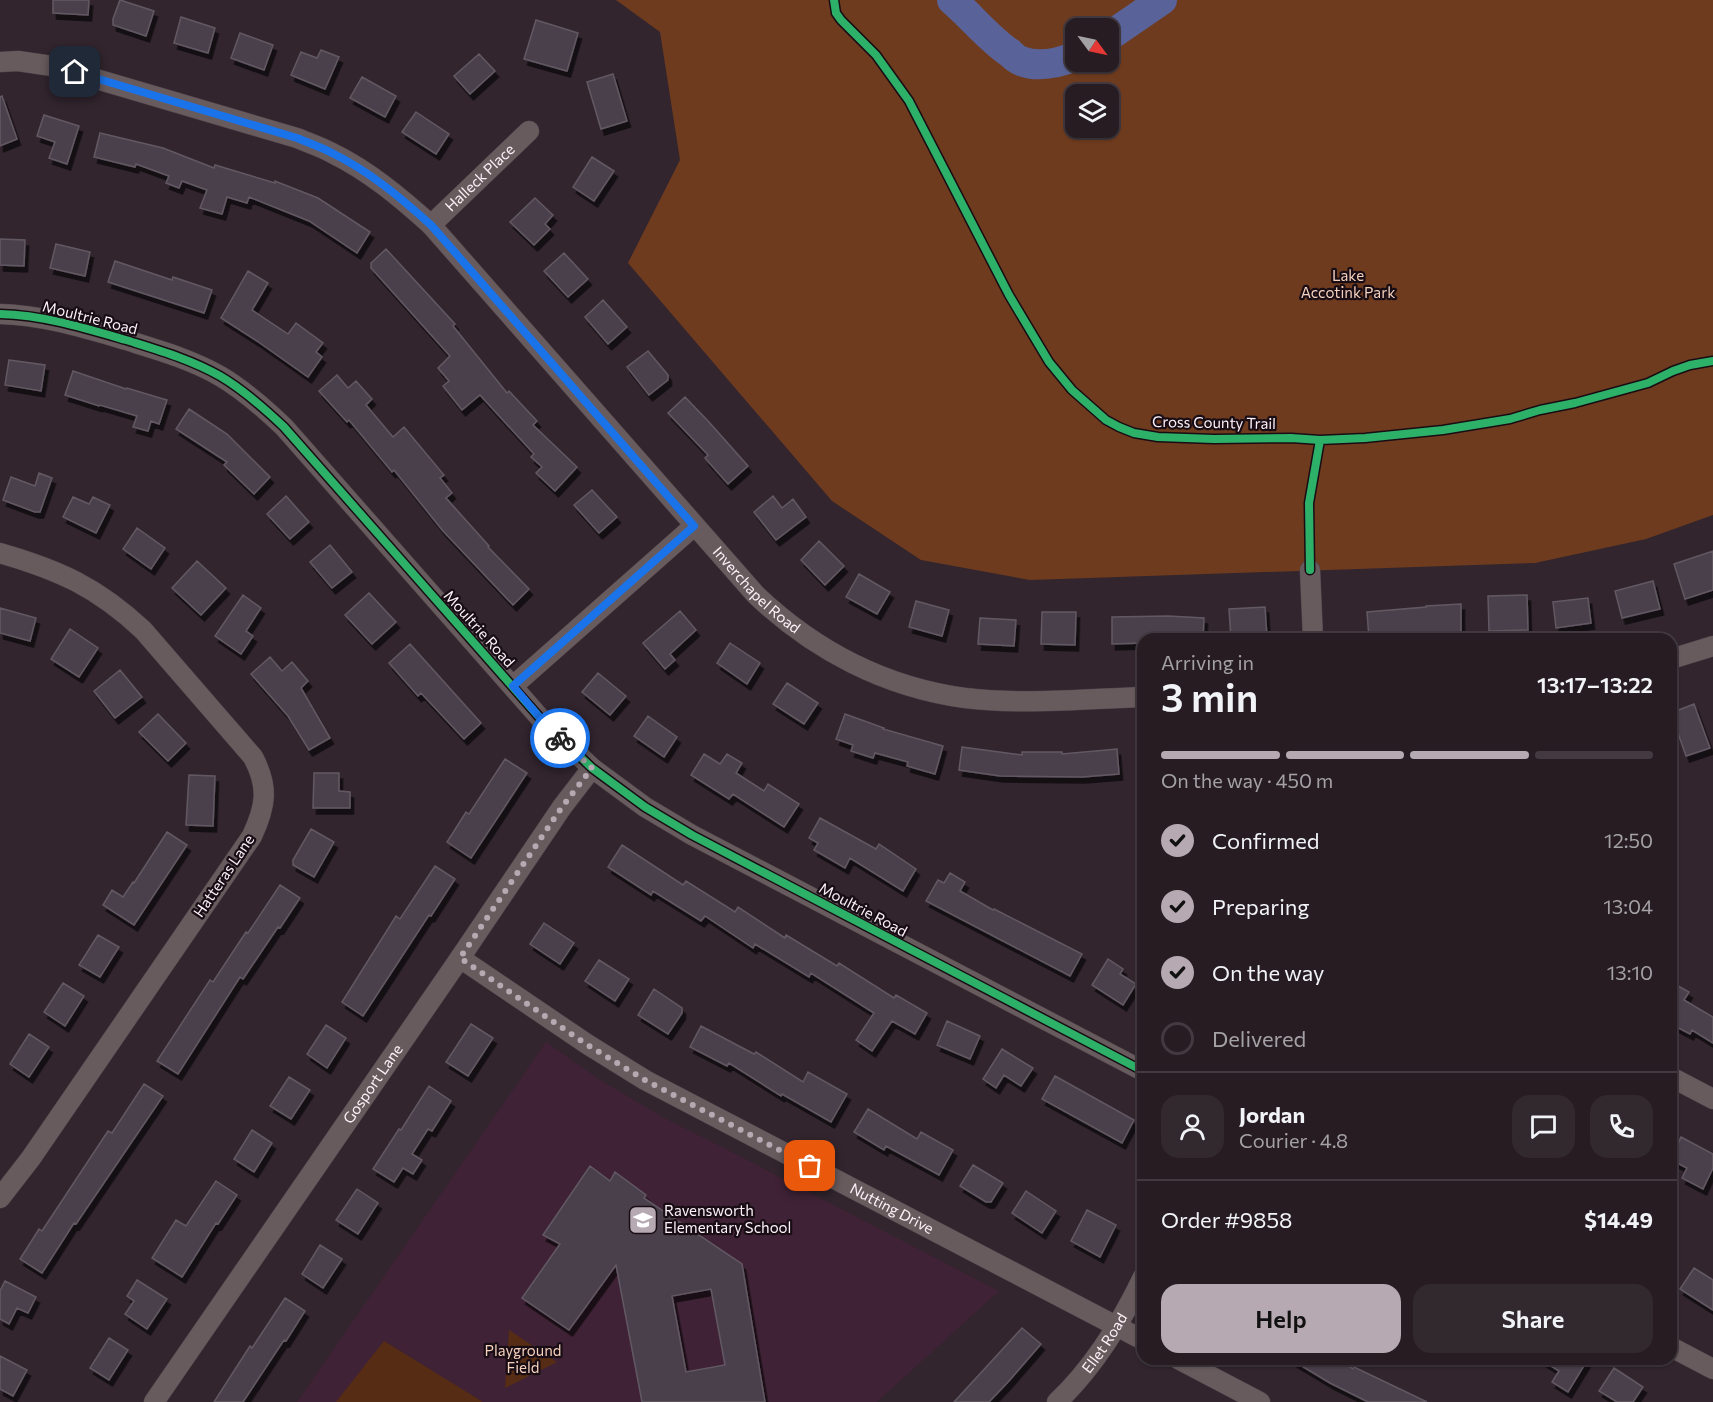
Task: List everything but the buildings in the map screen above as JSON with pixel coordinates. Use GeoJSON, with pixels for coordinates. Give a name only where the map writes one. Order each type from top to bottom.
{"type":"FeatureCollection","features":[{"type":"Feature","properties":{"kind":"street","name":"Inverchapel Road"},"geometry":{"type":"LineString","coordinates":[[0,62],[18,61],[52,66],[297,138],[331,152],[399,196],[431,225],[756,595],[777,615],[823,648],[885,678],[965,698],[1016,701],[1137,697]]}},
{"type":"Feature","properties":{"kind":"street","name":"Halleck Place"},"geometry":{"type":"LineString","coordinates":[[431,225],[529,131]]}},
{"type":"Feature","properties":{"kind":"street","name":"Moultrie Road"},"geometry":{"type":"LineString","coordinates":[[0,314],[40,318],[85,328],[168,353],[193,362],[239,388],[284,427],[541,719],[592,768],[645,807],[692,835],[1137,1068]]}},
{"type":"Feature","properties":{"kind":"street"},"geometry":{"type":"LineString","coordinates":[[513,686],[694,526]]}},
{"type":"Feature","properties":{"kind":"street","name":"Hatteras Lane"},"geometry":{"type":"LineString","coordinates":[[0,553],[52,570],[80,583],[123,612],[143,630],[253,757],[260,769],[265,797],[262,815],[252,836],[31,1158],[0,1198]]}},
{"type":"Feature","properties":{"kind":"street"},"geometry":{"type":"LineString","coordinates":[[1310,570],[1313,633]]}},
{"type":"Feature","properties":{"kind":"street"},"geometry":{"type":"LineString","coordinates":[[1677,657],[1713,646]]}},
{"type":"Feature","properties":{"kind":"street","name":"Gosport Lane"},"geometry":{"type":"LineString","coordinates":[[154,1402],[562,807],[592,768]]}},
{"type":"Feature","properties":{"kind":"street","name":"Nutting Drive"},"geometry":{"type":"LineString","coordinates":[[460,958],[586,1044],[645,1080],[1137,1337]]}},
{"type":"Feature","properties":{"kind":"street"},"geometry":{"type":"LineString","coordinates":[[1677,1080],[1713,1099]]}},
{"type":"Feature","properties":{"kind":"street","name":"Ellet Road"},"geometry":{"type":"LineString","coordinates":[[1057,1402],[1091,1364],[1118,1326],[1137,1289]]}},
{"type":"Feature","properties":{"kind":"street"},"geometry":{"type":"LineString","coordinates":[[1677,1350],[1713,1369]]}},
{"type":"Feature","properties":{"kind":"street"},"geometry":{"type":"LineString","coordinates":[[1189,1365],[1260,1402]]}},
{"type":"Feature","properties":{"kind":"shaded area","name":"Ravensworth Elementary School"},"geometry":{"type":"Polygon","coordinates":[[[546,1042],[600,1080],[668,1120],[999,1291],[877,1402],[297,1402],[546,1042]]]}},
{"type":"Feature","properties":{"kind":"green space","name":"Lake Accotink Park"},"geometry":{"type":"Polygon","coordinates":[[[616,0],[1713,0],[1713,515],[1646,539],[1535,563],[1030,580],[921,560],[832,501],[628,263],[680,160],[660,32],[616,0]]]}},
{"type":"Feature","properties":{"kind":"green space","name":"Playground Field"},"geometry":{"type":"Polygon","coordinates":[[[509,1330],[557,1362],[505,1388],[509,1330]]]}},
{"type":"Feature","properties":{"kind":"green space"},"geometry":{"type":"Polygon","coordinates":[[[384,1341],[483,1402],[336,1402],[384,1341]]]}},
{"type":"Feature","properties":{"kind":"waterway"},"geometry":{"type":"LineString","coordinates":[[952,0],[1015,58],[1028,63],[1042,64],[1065,60]]}},
{"type":"Feature","properties":{"kind":"waterway"},"geometry":{"type":"LineString","coordinates":[[1119,29],[1162,0]]}},
{"type":"Feature","properties":{"kind":"cycle path","name":"Cross County Trail"},"geometry":{"type":"LineString","coordinates":[[834,0],[836,13],[841,20],[876,55],[909,101],[1009,295],[1049,362],[1072,390],[1106,420],[1119,427],[1134,433],[1158,437],[1320,440],[1443,430],[1510,419],[1575,403],[1648,383],[1690,365],[1713,361]]}},
{"type":"Feature","properties":{"kind":"cycle path"},"geometry":{"type":"LineString","coordinates":[[0,314],[48,320],[126,340],[186,360],[229,381],[284,427],[541,719],[592,768],[645,807],[692,835],[1137,1068]]}},
{"type":"Feature","properties":{"kind":"cycle path"},"geometry":{"type":"LineString","coordinates":[[1310,570],[1309,503],[1320,440]]}},
{"type":"Feature","properties":{"kind":"way so far"},"geometry":{"type":"LineString","coordinates":[[560,738],[592,768],[562,807],[460,958],[586,1044],[645,1080],[810,1166]]}},
{"type":"Feature","properties":{"kind":"place","name":"Ravensworth Elementary School"},"geometry":{"type":"Point","coordinates":[643,1220]}},
{"type":"Feature","properties":{"kind":"route"},"geometry":{"type":"LineString","coordinates":[[75,72],[297,138],[347,161],[399,196],[431,225],[694,526],[513,686],[560,738]]}}]}
